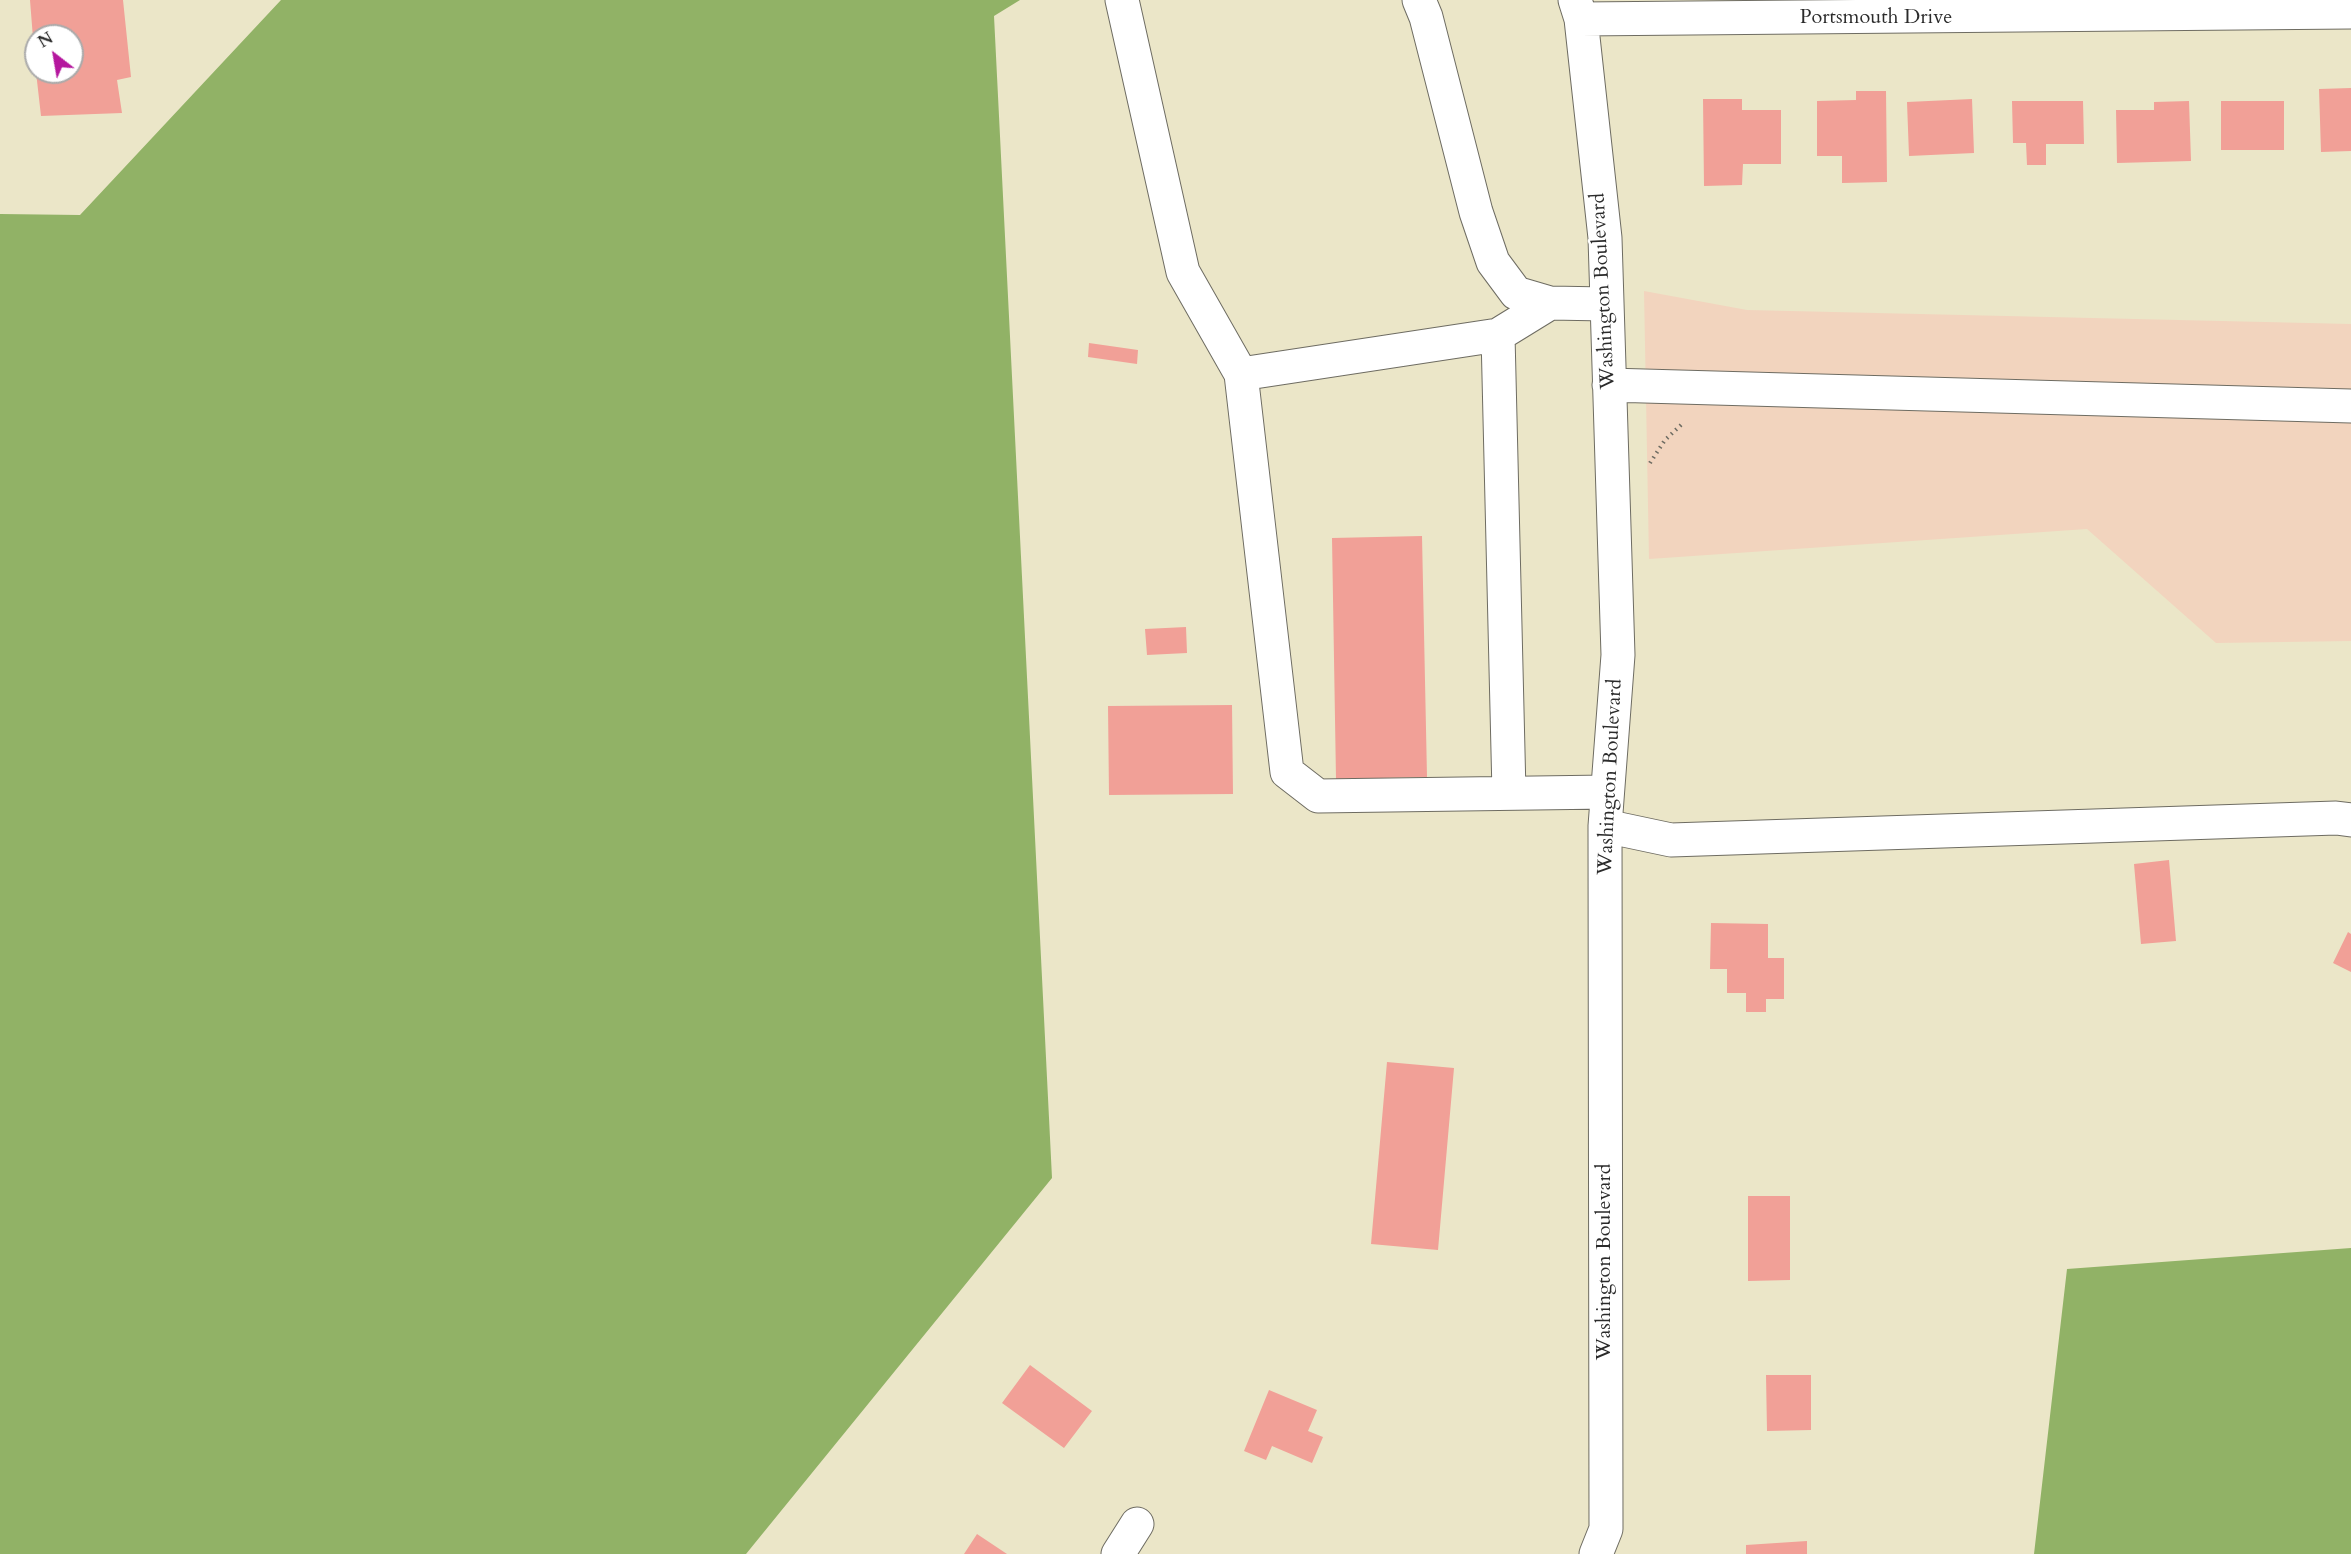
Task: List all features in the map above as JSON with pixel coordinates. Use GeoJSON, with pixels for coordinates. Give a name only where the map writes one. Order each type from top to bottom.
{"type":"FeatureCollection","features":[{"type":"Feature","properties":{"kind":"street"},"geometry":{"type":"LineString","coordinates":[[1122,0],[1183,272],[1241,374],[1287,772],[1318,796],[1607,792]]}},
{"type":"Feature","properties":{"kind":"street"},"geometry":{"type":"LineString","coordinates":[[1419,0],[1426,17],[1476,212],[1493,262],[1516,293],[1550,303],[1606,304]]}},
{"type":"Feature","properties":{"kind":"street","name":"Portsmouth Drive"},"geometry":{"type":"LineString","coordinates":[[1578,10],[2042,8],[2351,12]]}},
{"type":"Feature","properties":{"kind":"street","name":"Washington Boulevard"},"geometry":{"type":"LineString","coordinates":[[1578,10],[1605,238],[1618,655],[1605,826],[1606,1529],[1596,1554]]}},
{"type":"Feature","properties":{"kind":"street"},"geometry":{"type":"LineString","coordinates":[[1241,374],[1498,335],[1550,303]]}},
{"type":"Feature","properties":{"kind":"street"},"geometry":{"type":"LineString","coordinates":[[1498,335],[1509,793]]}},
{"type":"Feature","properties":{"kind":"street"},"geometry":{"type":"LineString","coordinates":[[1609,385],[2351,406]]}},
{"type":"Feature","properties":{"kind":"street"},"geometry":{"type":"LineString","coordinates":[[1605,826],[1671,840],[2134,823],[2336,818],[2351,820]]}},
{"type":"Feature","properties":{"kind":"street"},"geometry":{"type":"LineString","coordinates":[[1118,1554],[1137,1524]]}},
{"type":"Feature","properties":{"kind":"shaded area"},"geometry":{"type":"Polygon","coordinates":[[[1644,291],[1747,310],[2351,324],[2351,641],[2216,643],[2087,529],[1649,559],[1644,291]]]}},
{"type":"Feature","properties":{"kind":"green space"},"geometry":{"type":"Polygon","coordinates":[[[281,0],[1020,0],[994,16],[1052,1178],[746,1554],[0,1554],[0,214],[80,215],[281,0]]]}},
{"type":"Feature","properties":{"kind":"green space"},"geometry":{"type":"Polygon","coordinates":[[[2351,1248],[2351,1554],[2034,1554],[2067,1269],[2351,1248]]]}},
{"type":"Feature","properties":{"kind":"building"},"geometry":{"type":"Polygon","coordinates":[[[30,0],[123,0],[131,77],[117,80],[122,113],[41,116],[37,84],[84,84],[84,24],[32,24],[30,0]]]}},
{"type":"Feature","properties":{"kind":"building"},"geometry":{"type":"Polygon","coordinates":[[[2351,88],[2351,151],[2321,152],[2319,89],[2351,88]]]}},
{"type":"Feature","properties":{"kind":"building"},"geometry":{"type":"Polygon","coordinates":[[[1856,91],[1886,91],[1887,182],[1842,183],[1842,156],[1817,156],[1817,101],[1856,100],[1856,91]]]}},
{"type":"Feature","properties":{"kind":"building"},"geometry":{"type":"Polygon","coordinates":[[[1703,99],[1742,99],[1742,110],[1781,110],[1781,164],[1743,164],[1742,185],[1704,186],[1703,99]]]}},
{"type":"Feature","properties":{"kind":"building"},"geometry":{"type":"Polygon","coordinates":[[[1972,99],[1974,153],[1909,156],[1907,102],[1972,99]]]}},
{"type":"Feature","properties":{"kind":"building"},"geometry":{"type":"Polygon","coordinates":[[[2012,101],[2083,101],[2084,144],[2046,144],[2046,165],[2027,165],[2026,143],[2013,143],[2012,101]]]}},
{"type":"Feature","properties":{"kind":"building"},"geometry":{"type":"Polygon","coordinates":[[[2189,101],[2191,161],[2117,163],[2116,110],[2154,110],[2154,102],[2189,101]]]}},
{"type":"Feature","properties":{"kind":"building"},"geometry":{"type":"Polygon","coordinates":[[[2221,101],[2284,101],[2284,150],[2221,150],[2221,101]]]}},
{"type":"Feature","properties":{"kind":"building"},"geometry":{"type":"Polygon","coordinates":[[[1089,343],[1138,350],[1137,364],[1088,357],[1089,343]]]}},
{"type":"Feature","properties":{"kind":"building"},"geometry":{"type":"Polygon","coordinates":[[[1422,536],[1427,777],[1336,779],[1332,538],[1422,536]]]}},
{"type":"Feature","properties":{"kind":"building"},"geometry":{"type":"Polygon","coordinates":[[[1186,627],[1187,653],[1147,655],[1145,629],[1186,627]]]}},
{"type":"Feature","properties":{"kind":"building"},"geometry":{"type":"Polygon","coordinates":[[[1232,705],[1233,794],[1109,795],[1108,706],[1232,705]]]}},
{"type":"Feature","properties":{"kind":"building"},"geometry":{"type":"Polygon","coordinates":[[[2169,860],[2176,941],[2141,944],[2134,864],[2169,860]]]}},
{"type":"Feature","properties":{"kind":"building"},"geometry":{"type":"Polygon","coordinates":[[[1711,923],[1768,924],[1768,958],[1784,958],[1784,999],[1766,999],[1766,1012],[1746,1012],[1746,993],[1727,993],[1727,969],[1710,969],[1711,923]]]}},
{"type":"Feature","properties":{"kind":"building"},"geometry":{"type":"Polygon","coordinates":[[[2348,932],[2351,934],[2351,972],[2333,963],[2348,932]]]}},
{"type":"Feature","properties":{"kind":"building"},"geometry":{"type":"Polygon","coordinates":[[[1387,1062],[1454,1068],[1438,1250],[1371,1244],[1387,1062]]]}},
{"type":"Feature","properties":{"kind":"building"},"geometry":{"type":"Polygon","coordinates":[[[1748,1196],[1790,1196],[1790,1280],[1748,1281],[1748,1196]]]}},
{"type":"Feature","properties":{"kind":"building"},"geometry":{"type":"Polygon","coordinates":[[[1030,1365],[1092,1411],[1064,1448],[1002,1403],[1030,1365]]]}},
{"type":"Feature","properties":{"kind":"building"},"geometry":{"type":"Polygon","coordinates":[[[1766,1375],[1811,1375],[1811,1430],[1767,1431],[1766,1375]]]}},
{"type":"Feature","properties":{"kind":"building"},"geometry":{"type":"Polygon","coordinates":[[[1269,1390],[1317,1410],[1308,1431],[1323,1437],[1312,1463],[1272,1446],[1266,1460],[1244,1451],[1269,1390]]]}},
{"type":"Feature","properties":{"kind":"building"},"geometry":{"type":"Polygon","coordinates":[[[977,1534],[1007,1554],[964,1554],[977,1534]]]}},
{"type":"Feature","properties":{"kind":"building"},"geometry":{"type":"Polygon","coordinates":[[[1807,1541],[1807,1554],[1746,1554],[1746,1545],[1807,1541]]]}}]}
